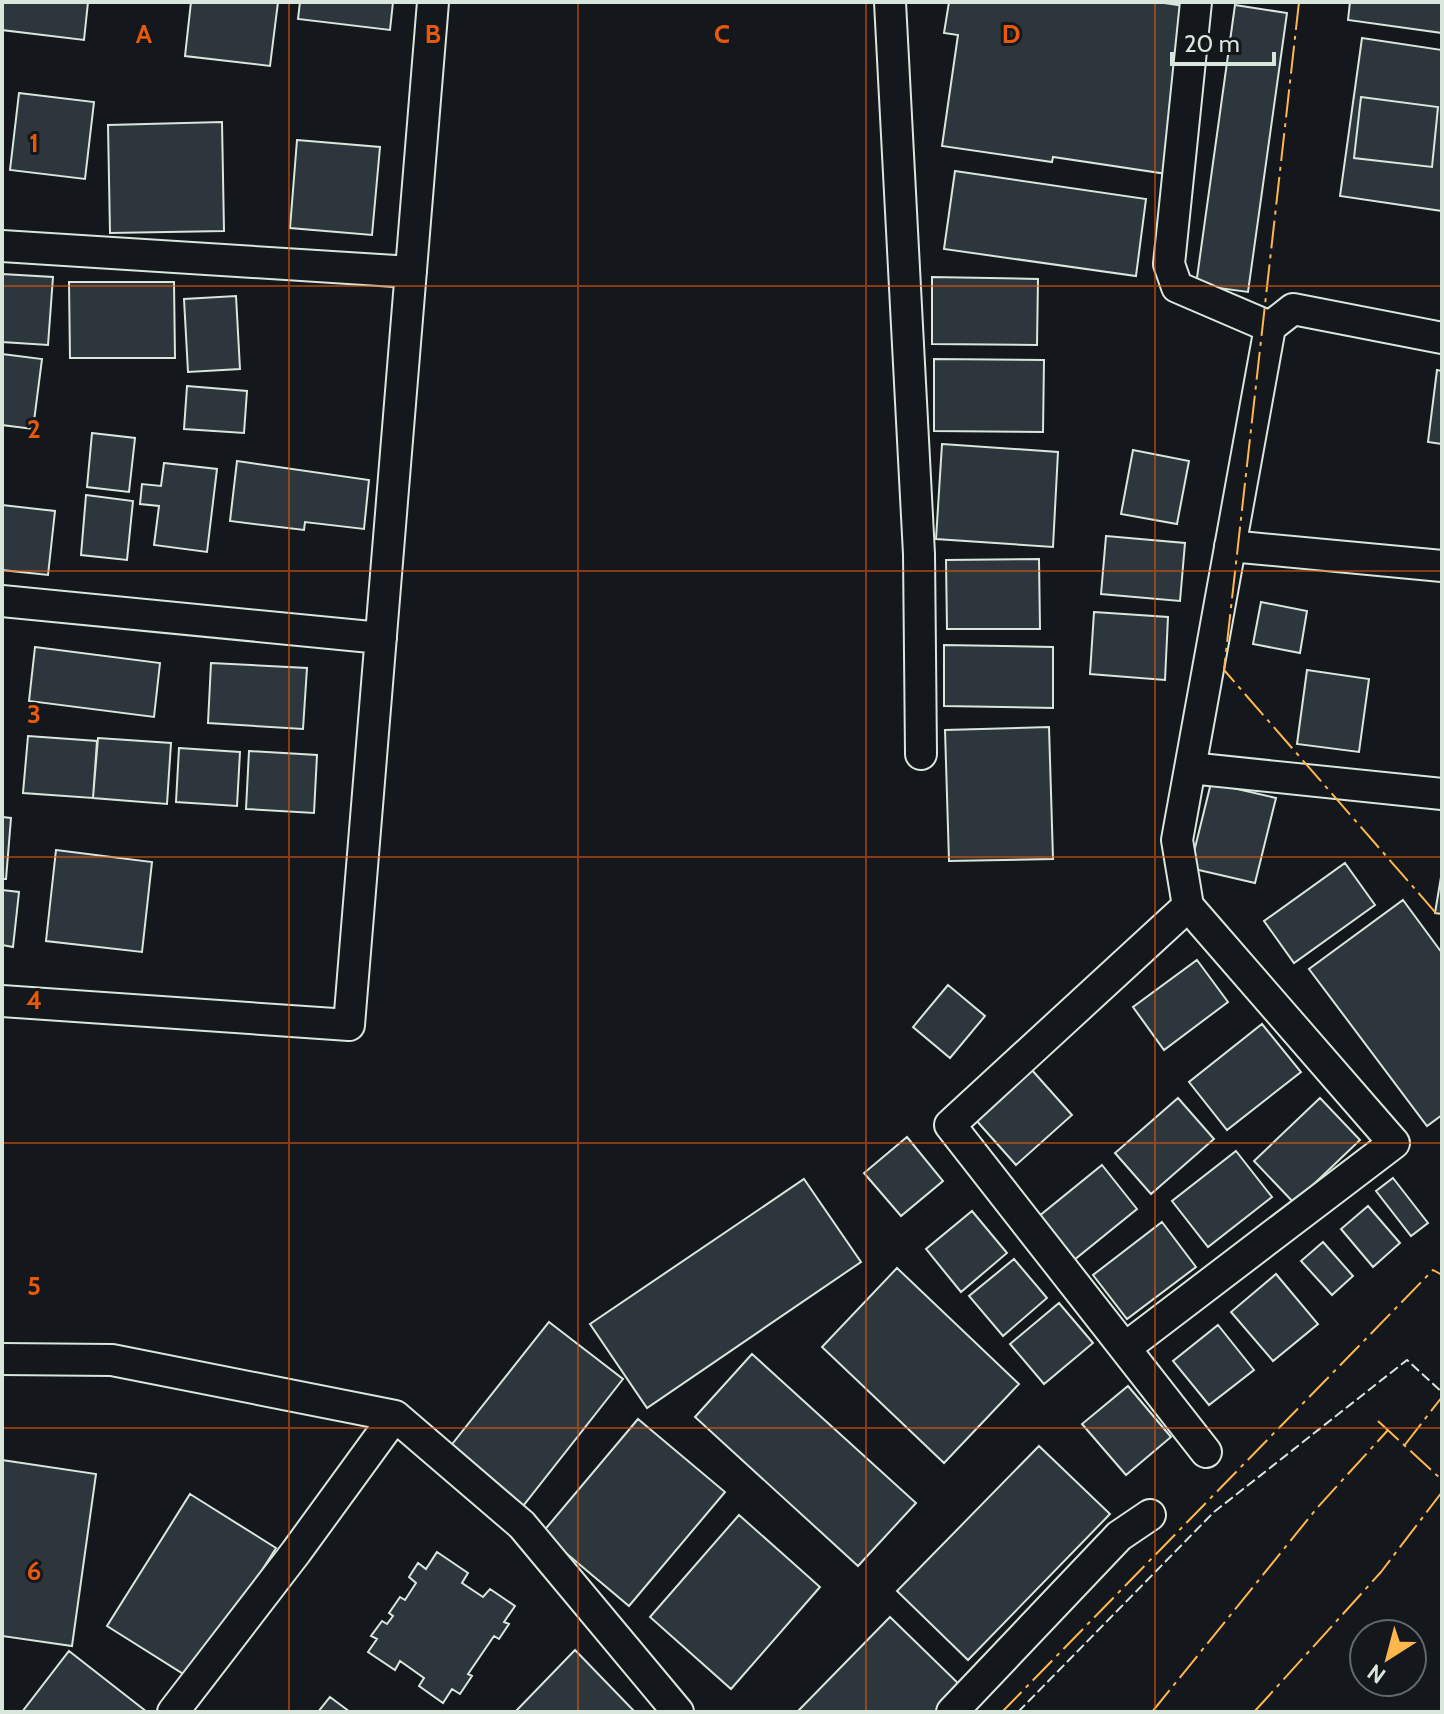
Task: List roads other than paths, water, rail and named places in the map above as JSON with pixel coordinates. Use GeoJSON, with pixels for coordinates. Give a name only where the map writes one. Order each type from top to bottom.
{"type":"FeatureCollection","features":[{"type":"Feature","properties":{"kind":"street"},"geometry":{"type":"LineString","coordinates":[[2,1001],[349,1025],[433,2]]}},
{"type":"Feature","properties":{"kind":"street"},"geometry":{"type":"LineString","coordinates":[[890,2],[919,554],[921,754]]}},
{"type":"Feature","properties":{"kind":"street"},"geometry":{"type":"LineString","coordinates":[[1196,2],[1169,264],[1177,287],[1270,327]]}},
{"type":"Feature","properties":{"kind":"street"},"geometry":{"type":"LineString","coordinates":[[2,246],[411,272]]}},
{"type":"Feature","properties":{"kind":"street"},"geometry":{"type":"LineString","coordinates":[[1125,1348],[1394,1143],[1188,906],[1177,840],[1270,327],[1293,309],[1442,338]]}},
{"type":"Feature","properties":{"kind":"street"},"geometry":{"type":"LineString","coordinates":[[1230,546],[1442,566]]}},
{"type":"Feature","properties":{"kind":"street"},"geometry":{"type":"LineString","coordinates":[[2,601],[381,638]]}},
{"type":"Feature","properties":{"kind":"street"},"geometry":{"type":"LineString","coordinates":[[1190,768],[1442,794]]}},
{"type":"Feature","properties":{"kind":"street"},"geometry":{"type":"LineString","coordinates":[[1188,906],[950,1125],[1206,1452]]}},
{"type":"Feature","properties":{"kind":"street"},"geometry":{"type":"LineString","coordinates":[[2,1359],[112,1360],[395,1416],[522,1525],[678,1712]]}},
{"type":"Feature","properties":{"kind":"street"},"geometry":{"type":"LineString","coordinates":[[173,1712],[395,1416]]}},
{"type":"Feature","properties":{"kind":"street"},"geometry":{"type":"LineString","coordinates":[[952,1712],[1119,1536],[1150,1515]]}}]}
